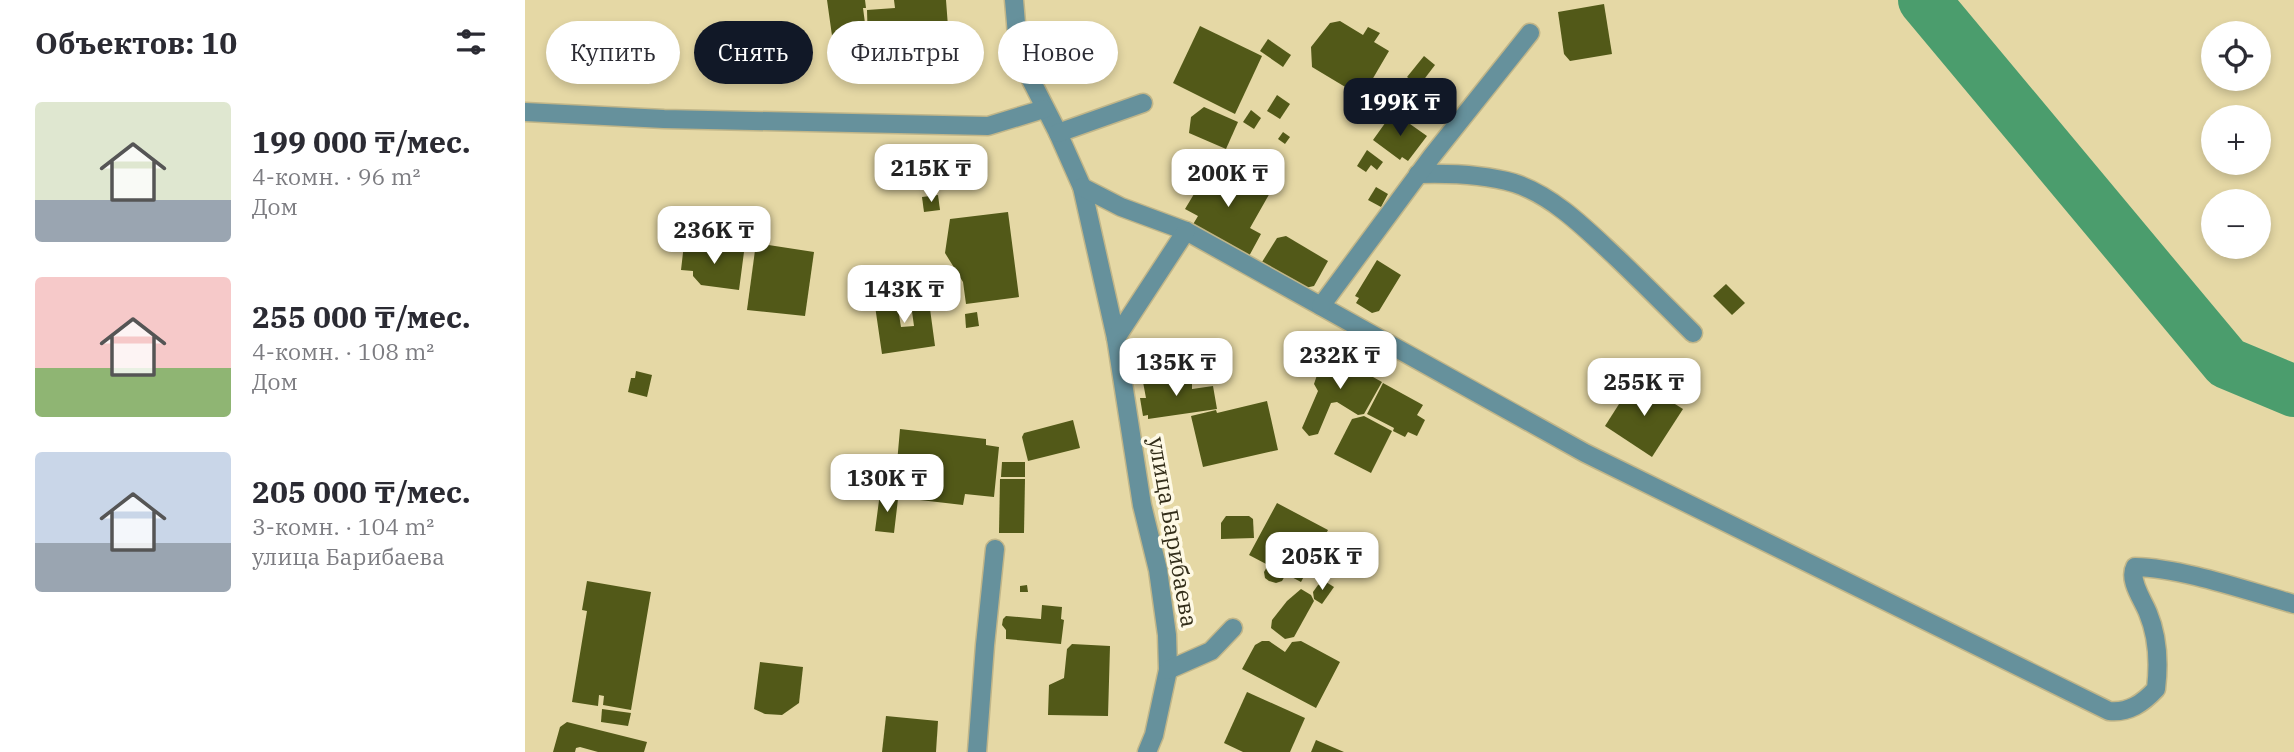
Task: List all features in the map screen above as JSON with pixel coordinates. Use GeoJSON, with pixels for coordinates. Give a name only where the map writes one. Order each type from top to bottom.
{"type":"FeatureCollection","features":[{"type":"Feature","properties":{"kind":"street","name":"улица Барибаева"},"geometry":{"type":"LineString","coordinates":[[1014,0],[1017,35],[1031,80],[1082,187],[1116,338],[1142,505],[1158,570],[1167,635],[1168,670],[1154,735],[1147,752]]}},
{"type":"Feature","properties":{"kind":"street"},"geometry":{"type":"LineString","coordinates":[[1321,306],[1418,174],[1530,33]]}},
{"type":"Feature","properties":{"kind":"street"},"geometry":{"type":"LineString","coordinates":[[1058,133],[1143,103]]}},
{"type":"Feature","properties":{"kind":"street"},"geometry":{"type":"LineString","coordinates":[[525,112],[664,119],[988,126],[1044,109]]}},
{"type":"Feature","properties":{"kind":"street"},"geometry":{"type":"LineString","coordinates":[[1418,174],[1448,173],[1514,183],[1544,198],[1578,221],[1693,333]]}},
{"type":"Feature","properties":{"kind":"street"},"geometry":{"type":"LineString","coordinates":[[1082,187],[1121,206],[1186,231],[1585,453],[2109,712],[2122,712],[2134,707],[2156,689],[2159,670],[2157,649],[2150,616],[2133,579],[2132,572],[2135,567],[2208,580],[2294,604]]}},
{"type":"Feature","properties":{"kind":"street"},"geometry":{"type":"LineString","coordinates":[[1116,338],[1186,231]]}},
{"type":"Feature","properties":{"kind":"street"},"geometry":{"type":"LineString","coordinates":[[978,752],[995,550]]}},
{"type":"Feature","properties":{"kind":"street"},"geometry":{"type":"LineString","coordinates":[[1168,670],[1211,651],[1233,628]]}},
{"type":"Feature","properties":{"kind":"building"},"geometry":{"type":"Polygon","coordinates":[[[827,0],[865,0],[865,21],[830,21],[827,0]]]}},
{"type":"Feature","properties":{"kind":"building"},"geometry":{"type":"Polygon","coordinates":[[[894,0],[946,0],[948,21],[867,21],[867,10],[895,8],[894,0]]]}},
{"type":"Feature","properties":{"kind":"building"},"geometry":{"type":"Polygon","coordinates":[[[1604,4],[1612,54],[1570,61],[1564,54],[1558,12],[1604,4]]]}},
{"type":"Feature","properties":{"kind":"building"},"geometry":{"type":"Polygon","coordinates":[[[1340,21],[1363,35],[1368,27],[1380,33],[1374,42],[1389,51],[1362,97],[1312,67],[1311,47],[1330,23],[1340,21]]]}},
{"type":"Feature","properties":{"kind":"building"},"geometry":{"type":"Polygon","coordinates":[[[1200,26],[1262,56],[1235,114],[1173,83],[1200,26]]]}},
{"type":"Feature","properties":{"kind":"building"},"geometry":{"type":"Polygon","coordinates":[[[1268,39],[1291,55],[1283,67],[1260,51],[1268,39]]]}},
{"type":"Feature","properties":{"kind":"building"},"geometry":{"type":"Polygon","coordinates":[[[1424,56],[1435,65],[1419,86],[1407,77],[1424,56]]]}},
{"type":"Feature","properties":{"kind":"building"},"geometry":{"type":"Polygon","coordinates":[[[1277,95],[1290,104],[1280,119],[1267,111],[1277,95]]]}},
{"type":"Feature","properties":{"kind":"building"},"geometry":{"type":"Polygon","coordinates":[[[1204,107],[1238,122],[1226,149],[1189,133],[1191,117],[1204,107]]]}},
{"type":"Feature","properties":{"kind":"building"},"geometry":{"type":"Polygon","coordinates":[[[1251,110],[1261,118],[1254,129],[1243,122],[1251,110]]]}},
{"type":"Feature","properties":{"kind":"building"},"geometry":{"type":"Polygon","coordinates":[[[1393,112],[1427,136],[1408,161],[1402,157],[1400,160],[1373,140],[1393,112]]]}},
{"type":"Feature","properties":{"kind":"building"},"geometry":{"type":"Polygon","coordinates":[[[1283,132],[1290,137],[1285,144],[1278,139],[1283,132]]]}},
{"type":"Feature","properties":{"kind":"building"},"geometry":{"type":"Polygon","coordinates":[[[1367,150],[1383,162],[1377,170],[1371,165],[1366,172],[1357,166],[1367,150]]]}},
{"type":"Feature","properties":{"kind":"building"},"geometry":{"type":"Polygon","coordinates":[[[1228,170],[1237,171],[1271,191],[1250,228],[1261,234],[1248,258],[1192,226],[1198,216],[1185,209],[1197,189],[1194,184],[1197,175],[1214,176],[1228,170]]]}},
{"type":"Feature","properties":{"kind":"building"},"geometry":{"type":"Polygon","coordinates":[[[1376,187],[1388,194],[1381,207],[1368,200],[1376,187]]]}},
{"type":"Feature","properties":{"kind":"building"},"geometry":{"type":"Polygon","coordinates":[[[938,195],[940,210],[924,212],[922,197],[938,195]]]}},
{"type":"Feature","properties":{"kind":"building"},"geometry":{"type":"Polygon","coordinates":[[[1008,212],[1019,297],[966,304],[963,282],[945,253],[950,219],[1008,212]]]}},
{"type":"Feature","properties":{"kind":"building"},"geometry":{"type":"Polygon","coordinates":[[[1286,236],[1328,261],[1314,286],[1305,288],[1262,262],[1277,238],[1286,236]]]}},
{"type":"Feature","properties":{"kind":"building"},"geometry":{"type":"Polygon","coordinates":[[[756,243],[814,252],[805,316],[747,310],[756,243]]]}},
{"type":"Feature","properties":{"kind":"building"},"geometry":{"type":"Polygon","coordinates":[[[684,244],[744,252],[739,290],[701,285],[693,276],[693,271],[681,270],[684,244]]]}},
{"type":"Feature","properties":{"kind":"building"},"geometry":{"type":"Polygon","coordinates":[[[1377,260],[1401,275],[1379,311],[1372,313],[1356,303],[1359,298],[1355,296],[1377,260]]]}},
{"type":"Feature","properties":{"kind":"building"},"geometry":{"type":"Polygon","coordinates":[[[1726,284],[1745,303],[1732,315],[1713,296],[1726,284]]]}},
{"type":"Feature","properties":{"kind":"building"},"geometry":{"type":"Polygon","coordinates":[[[928,294],[935,346],[882,354],[874,299],[896,296],[901,327],[914,326],[910,297],[928,294]]]}},
{"type":"Feature","properties":{"kind":"building"},"geometry":{"type":"Polygon","coordinates":[[[977,312],[979,326],[966,328],[965,314],[977,312]]]}},
{"type":"Feature","properties":{"kind":"building"},"geometry":{"type":"Polygon","coordinates":[[[1335,356],[1382,382],[1364,414],[1358,415],[1337,402],[1331,403],[1318,434],[1309,436],[1302,428],[1318,391],[1314,384],[1322,360],[1335,356]]]}},
{"type":"Feature","properties":{"kind":"building"},"geometry":{"type":"Polygon","coordinates":[[[636,371],[652,375],[647,397],[628,392],[631,378],[635,378],[636,371]]]}},
{"type":"Feature","properties":{"kind":"building"},"geometry":{"type":"Polygon","coordinates":[[[1186,375],[1187,384],[1192,384],[1192,389],[1213,386],[1217,409],[1148,419],[1148,415],[1143,416],[1140,398],[1146,398],[1143,382],[1186,375]]]}},
{"type":"Feature","properties":{"kind":"building"},"geometry":{"type":"Polygon","coordinates":[[[1635,379],[1683,409],[1652,457],[1605,426],[1635,379]]]}},
{"type":"Feature","properties":{"kind":"building"},"geometry":{"type":"Polygon","coordinates":[[[1383,383],[1423,405],[1417,415],[1425,420],[1417,436],[1408,432],[1405,437],[1367,414],[1383,383]]]}},
{"type":"Feature","properties":{"kind":"building"},"geometry":{"type":"Polygon","coordinates":[[[1267,401],[1278,450],[1203,467],[1191,416],[1267,401]]]}},
{"type":"Feature","properties":{"kind":"building"},"geometry":{"type":"Polygon","coordinates":[[[1364,416],[1392,431],[1371,473],[1334,454],[1352,419],[1364,416]]]}},
{"type":"Feature","properties":{"kind":"building"},"geometry":{"type":"Polygon","coordinates":[[[1073,420],[1080,448],[1028,461],[1022,437],[1024,433],[1073,420]]]}},
{"type":"Feature","properties":{"kind":"building"},"geometry":{"type":"Polygon","coordinates":[[[900,429],[986,439],[986,445],[999,447],[994,497],[965,494],[963,505],[894,497],[900,429]]]}},
{"type":"Feature","properties":{"kind":"building"},"geometry":{"type":"Polygon","coordinates":[[[1002,462],[1025,462],[1025,477],[1001,477],[1002,462]]]}},
{"type":"Feature","properties":{"kind":"building"},"geometry":{"type":"Polygon","coordinates":[[[1000,479],[1025,479],[1024,533],[999,533],[1000,479]]]}},
{"type":"Feature","properties":{"kind":"building"},"geometry":{"type":"Polygon","coordinates":[[[880,493],[893,495],[893,498],[898,499],[894,533],[875,531],[880,493]]]}},
{"type":"Feature","properties":{"kind":"building"},"geometry":{"type":"Polygon","coordinates":[[[1277,503],[1328,530],[1301,582],[1286,574],[1282,581],[1269,581],[1264,572],[1268,565],[1249,555],[1277,503]]]}},
{"type":"Feature","properties":{"kind":"building"},"geometry":{"type":"Polygon","coordinates":[[[1226,516],[1249,516],[1253,519],[1254,538],[1221,539],[1221,523],[1226,516]]]}},
{"type":"Feature","properties":{"kind":"building"},"geometry":{"type":"Polygon","coordinates":[[[587,581],[651,592],[631,710],[603,705],[604,696],[599,695],[598,706],[572,702],[587,611],[582,610],[587,581]]]}},
{"type":"Feature","properties":{"kind":"building"},"geometry":{"type":"Polygon","coordinates":[[[1326,582],[1334,587],[1322,604],[1314,599],[1313,592],[1318,585],[1326,582]]]}},
{"type":"Feature","properties":{"kind":"building"},"geometry":{"type":"Polygon","coordinates":[[[1027,585],[1028,592],[1020,592],[1020,586],[1027,585]]]}},
{"type":"Feature","properties":{"kind":"building"},"geometry":{"type":"Polygon","coordinates":[[[1301,589],[1311,595],[1314,601],[1294,637],[1285,639],[1271,628],[1272,620],[1301,589]]]}},
{"type":"Feature","properties":{"kind":"building"},"geometry":{"type":"Polygon","coordinates":[[[1042,605],[1062,607],[1061,619],[1064,620],[1061,644],[1006,639],[1006,630],[1002,625],[1006,616],[1041,619],[1042,605]]]}},
{"type":"Feature","properties":{"kind":"building"},"geometry":{"type":"Polygon","coordinates":[[[1269,641],[1285,652],[1292,642],[1301,641],[1340,662],[1316,708],[1242,669],[1255,645],[1269,641]]]}},
{"type":"Feature","properties":{"kind":"building"},"geometry":{"type":"Polygon","coordinates":[[[1072,644],[1110,646],[1108,716],[1048,715],[1049,685],[1064,678],[1067,649],[1072,644]]]}},
{"type":"Feature","properties":{"kind":"building"},"geometry":{"type":"Polygon","coordinates":[[[760,662],[803,667],[799,703],[782,715],[765,714],[754,709],[760,662]]]}},
{"type":"Feature","properties":{"kind":"building"},"geometry":{"type":"Polygon","coordinates":[[[1247,692],[1305,718],[1290,752],[1243,752],[1224,743],[1247,692]]]}},
{"type":"Feature","properties":{"kind":"building"},"geometry":{"type":"Polygon","coordinates":[[[602,709],[631,713],[628,726],[601,722],[602,709]]]}},
{"type":"Feature","properties":{"kind":"building"},"geometry":{"type":"Polygon","coordinates":[[[886,716],[938,721],[936,752],[882,752],[886,716]]]}},
{"type":"Feature","properties":{"kind":"building"},"geometry":{"type":"Polygon","coordinates":[[[567,722],[647,742],[644,752],[598,752],[580,747],[576,748],[575,752],[553,752],[560,727],[567,722]]]}},
{"type":"Feature","properties":{"kind":"building"},"geometry":{"type":"Polygon","coordinates":[[[1316,740],[1344,752],[1311,752],[1316,740]]]}},
{"type":"Feature","properties":{"kind":"waterway"},"geometry":{"type":"LineString","coordinates":[[1924,0],[2227,363],[2294,391]]}}]}
